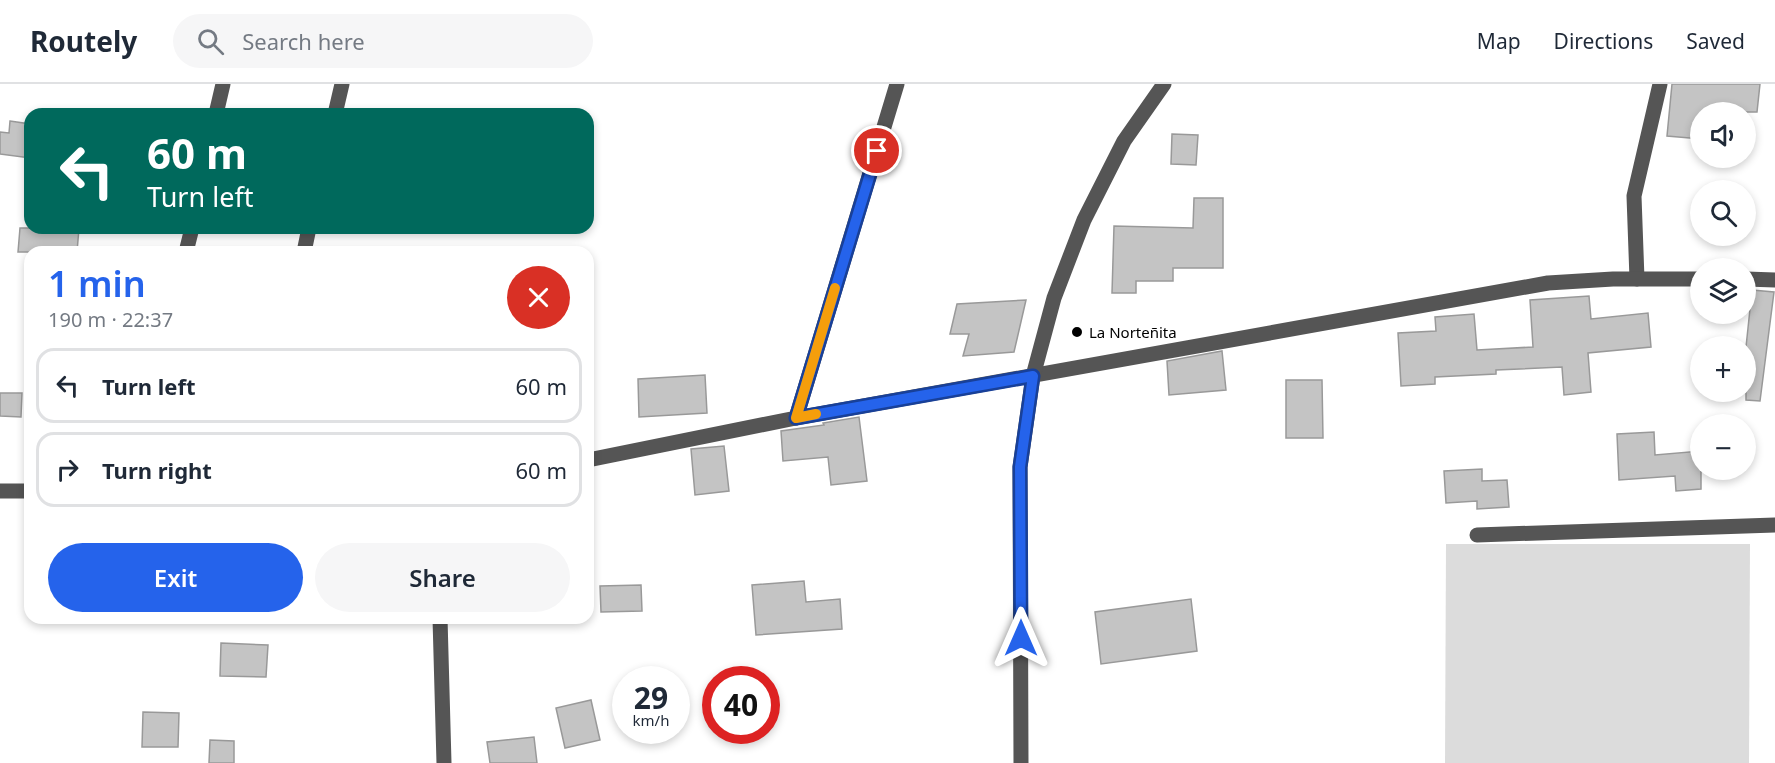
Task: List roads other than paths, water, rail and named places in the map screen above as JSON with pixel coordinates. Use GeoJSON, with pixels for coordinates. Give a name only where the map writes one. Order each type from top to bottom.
{"type":"FeatureCollection","features":[{"type":"Feature","properties":{"kind":"street"},"geometry":{"type":"LineString","coordinates":[[217,108],[223,84]]}},
{"type":"Feature","properties":{"kind":"street"},"geometry":{"type":"LineString","coordinates":[[336,108],[342,84]]}},
{"type":"Feature","properties":{"kind":"street"},"geometry":{"type":"LineString","coordinates":[[796,418],[897,84]]}},
{"type":"Feature","properties":{"kind":"street"},"geometry":{"type":"LineString","coordinates":[[1021,763],[1020,467],[1033,376],[1054,298],[1084,220],[1124,141],[1164,84]]}},
{"type":"Feature","properties":{"kind":"street"},"geometry":{"type":"LineString","coordinates":[[1637,279],[1634,196],[1660,84]]}},
{"type":"Feature","properties":{"kind":"street"},"geometry":{"type":"LineString","coordinates":[[594,459],[796,418],[1548,283],[1690,279]]}},
{"type":"Feature","properties":{"kind":"street"},"geometry":{"type":"LineString","coordinates":[[1756,279],[1775,280]]}},
{"type":"Feature","properties":{"kind":"street"},"geometry":{"type":"LineString","coordinates":[[0,491],[24,491]]}},
{"type":"Feature","properties":{"kind":"street"},"geometry":{"type":"LineString","coordinates":[[1477,535],[1775,525]]}},
{"type":"Feature","properties":{"kind":"street"},"geometry":{"type":"LineString","coordinates":[[440,624],[444,763]]}},
{"type":"Feature","properties":{"kind":"place","name":"La Norteñita"},"geometry":{"type":"Point","coordinates":[1077,332]}}]}
